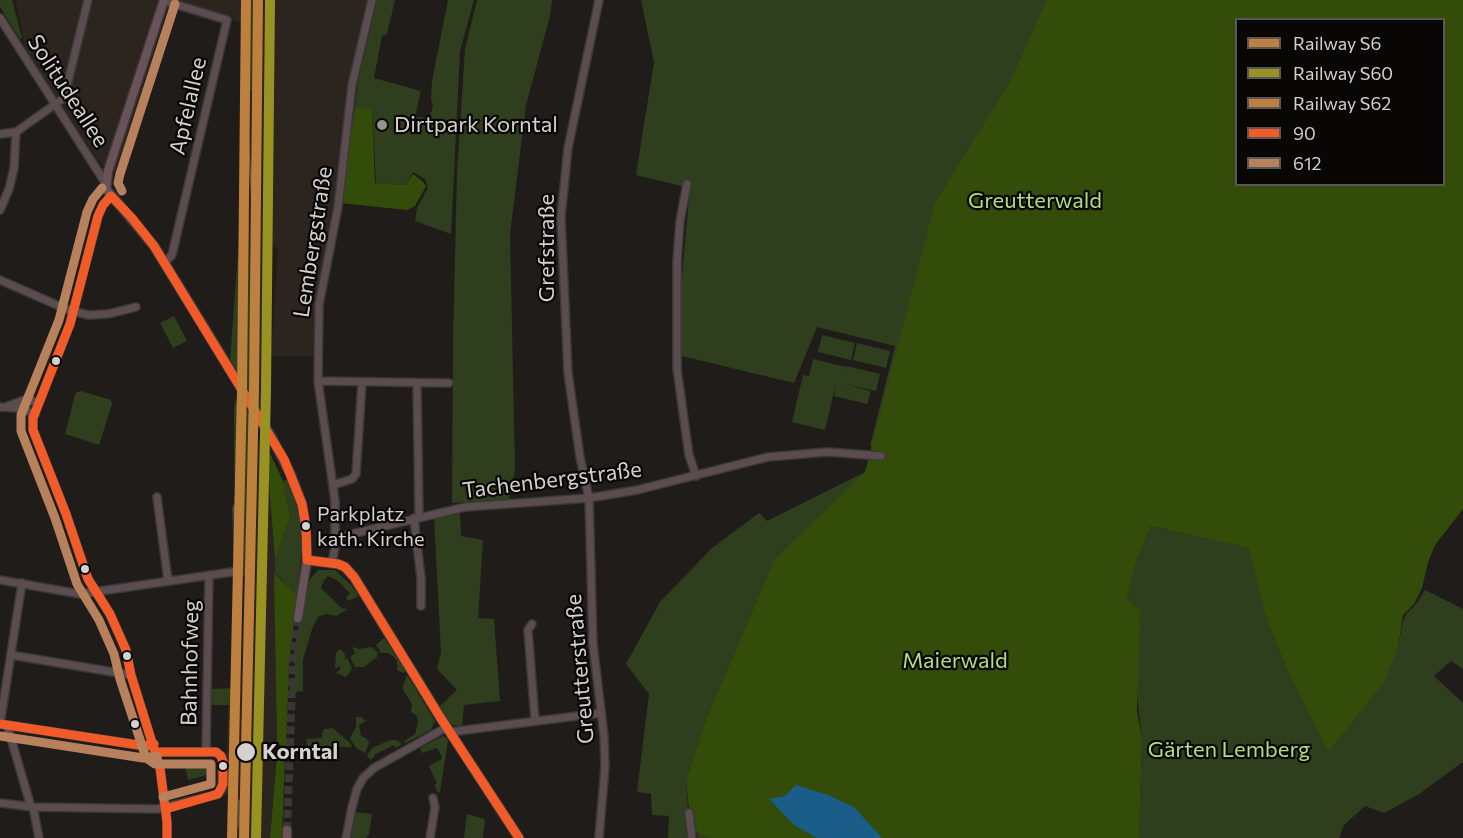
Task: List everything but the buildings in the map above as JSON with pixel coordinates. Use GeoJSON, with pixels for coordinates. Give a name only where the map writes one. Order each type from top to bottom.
{"type":"FeatureCollection","features":[{"type":"Feature","properties":{"kind":"main road"},"geometry":{"type":"LineString","coordinates":[[162,1],[108,171],[106,189],[144,232],[165,262],[284,459],[302,504],[306,526],[307,560],[298,618]]}},
{"type":"Feature","properties":{"kind":"main road"},"geometry":{"type":"LineString","coordinates":[[307,560],[332,562],[345,567],[354,577],[448,730],[519,838]]}},
{"type":"Feature","properties":{"kind":"street"},"geometry":{"type":"LineString","coordinates":[[0,134],[16,132],[62,102],[66,95],[88,0]]}},
{"type":"Feature","properties":{"kind":"street","name":"Lembergstraße"},"geometry":{"type":"LineString","coordinates":[[332,562],[335,538],[333,485],[318,381],[319,305],[339,205],[352,85],[372,0]]}},
{"type":"Feature","properties":{"kind":"street","name":"Grefstraße"},"geometry":{"type":"LineString","coordinates":[[589,498],[580,457],[568,373],[561,217],[568,148],[599,0]]}},
{"type":"Feature","properties":{"kind":"street","name":"Apfelallee"},"geometry":{"type":"LineString","coordinates":[[162,1],[227,20],[172,255],[165,262]]}},
{"type":"Feature","properties":{"kind":"street","name":"Solitudeallee"},"geometry":{"type":"LineString","coordinates":[[0,18],[106,184]]}},
{"type":"Feature","properties":{"kind":"street"},"geometry":{"type":"LineString","coordinates":[[0,210],[9,189],[14,168],[16,132]]}},
{"type":"Feature","properties":{"kind":"street"},"geometry":{"type":"LineString","coordinates":[[687,184],[680,220],[677,261],[677,369],[689,455],[696,476]]}},
{"type":"Feature","properties":{"kind":"street"},"geometry":{"type":"LineString","coordinates":[[111,196],[103,205],[98,216],[74,312],[32,425],[94,590],[118,630],[126,650],[131,675],[155,748],[166,808],[167,838]]}},
{"type":"Feature","properties":{"kind":"street"},"geometry":{"type":"LineString","coordinates":[[0,280],[74,312],[98,316],[136,307]]}},
{"type":"Feature","properties":{"kind":"street"},"geometry":{"type":"LineString","coordinates":[[318,381],[449,383]]}},
{"type":"Feature","properties":{"kind":"street"},"geometry":{"type":"LineString","coordinates":[[333,485],[352,479],[356,474],[362,382]]}},
{"type":"Feature","properties":{"kind":"street"},"geometry":{"type":"LineString","coordinates":[[417,383],[417,517],[421,606]]}},
{"type":"Feature","properties":{"kind":"street"},"geometry":{"type":"LineString","coordinates":[[4,407],[24,400],[39,402]]}},
{"type":"Feature","properties":{"kind":"street"},"geometry":{"type":"LineString","coordinates":[[4,407],[35,414]]}},
{"type":"Feature","properties":{"kind":"street","name":"Tachenbergstraße"},"geometry":{"type":"LineString","coordinates":[[335,538],[465,507],[589,498],[637,490],[768,457],[826,452],[881,456]]}},
{"type":"Feature","properties":{"kind":"street"},"geometry":{"type":"LineString","coordinates":[[157,497],[168,581]]}},
{"type":"Feature","properties":{"kind":"street","name":"Greutterstraße"},"geometry":{"type":"LineString","coordinates":[[589,498],[592,644],[601,712],[605,767],[599,838]]}},
{"type":"Feature","properties":{"kind":"street"},"geometry":{"type":"LineString","coordinates":[[0,580],[80,594],[94,590],[239,571],[237,508]]}},
{"type":"Feature","properties":{"kind":"street","name":"Bahnhofweg"},"geometry":{"type":"LineString","coordinates":[[206,752],[210,575]]}},
{"type":"Feature","properties":{"kind":"street"},"geometry":{"type":"LineString","coordinates":[[22,583],[2,724],[32,807],[39,838]]}},
{"type":"Feature","properties":{"kind":"street"},"geometry":{"type":"LineString","coordinates":[[532,624],[528,630],[535,720]]}},
{"type":"Feature","properties":{"kind":"street"},"geometry":{"type":"LineString","coordinates":[[11,655],[131,675]]}},
{"type":"Feature","properties":{"kind":"street"},"geometry":{"type":"LineString","coordinates":[[346,838],[357,789],[363,778],[374,768],[448,730],[601,712]]}},
{"type":"Feature","properties":{"kind":"street"},"geometry":{"type":"LineString","coordinates":[[0,803],[32,807],[166,808],[218,794],[222,789],[223,766],[221,756],[216,752],[166,751],[2,724]]}},
{"type":"Feature","properties":{"kind":"street"},"geometry":{"type":"LineString","coordinates":[[430,838],[435,807],[432,798]]}},
{"type":"Feature","properties":{"kind":"street"},"geometry":{"type":"LineString","coordinates":[[689,813],[692,838]]}},
{"type":"Feature","properties":{"kind":"shaded area"},"geometry":{"type":"Polygon","coordinates":[[[16,0],[244,0],[244,25],[227,17],[170,1],[116,173],[99,161],[26,54],[16,0]]]}},
{"type":"Feature","properties":{"kind":"shaded area"},"geometry":{"type":"Polygon","coordinates":[[[248,0],[251,0],[250,90],[255,90],[255,0],[265,0],[261,408],[251,394],[249,211],[244,91],[248,0]]]}},
{"type":"Feature","properties":{"kind":"shaded area"},"geometry":{"type":"Polygon","coordinates":[[[274,0],[368,0],[353,69],[337,188],[317,304],[315,356],[271,356],[278,248],[269,246],[265,173],[274,0]]]}},
{"type":"Feature","properties":{"kind":"shaded area"},"geometry":{"type":"Polygon","coordinates":[[[250,438],[266,445],[275,560],[277,744],[270,838],[236,838],[236,798],[225,795],[228,705],[240,705],[250,438]]]}},
{"type":"Feature","properties":{"kind":"green space"},"geometry":{"type":"Polygon","coordinates":[[[0,0],[12,0],[22,38],[20,39],[0,7],[0,0]]]}},
{"type":"Feature","properties":{"kind":"green space"},"geometry":{"type":"Polygon","coordinates":[[[251,0],[255,0],[255,90],[249,90],[251,0]]]}},
{"type":"Feature","properties":{"kind":"green space"},"geometry":{"type":"Polygon","coordinates":[[[377,0],[395,0],[387,34],[382,36],[374,78],[421,91],[415,116],[429,119],[433,106],[432,81],[448,0],[474,0],[460,51],[451,234],[415,221],[417,208],[428,188],[425,179],[413,172],[406,185],[376,183],[372,110],[355,107],[358,82],[377,0]]]}},
{"type":"Feature","properties":{"kind":"green space"},"geometry":{"type":"Polygon","coordinates":[[[477,0],[552,0],[550,16],[526,105],[510,234],[515,470],[509,499],[452,503],[457,173],[465,49],[477,0]]]}},
{"type":"Feature","properties":{"kind":"green space","name":"Greutterwald"},"geometry":{"type":"Polygon","coordinates":[[[641,0],[1463,0],[1463,504],[1262,542],[1138,512],[1121,598],[1123,838],[698,838],[689,782],[774,560],[706,719],[686,781],[690,838],[668,838],[669,816],[652,815],[651,794],[637,792],[649,694],[626,664],[660,602],[712,548],[759,513],[767,521],[865,472],[892,452],[870,446],[895,346],[817,327],[794,383],[682,356],[681,288],[690,188],[636,175],[654,62],[641,0]]]}},
{"type":"Feature","properties":{"kind":"green space","name":"Greutterwald"},"geometry":{"type":"Polygon","coordinates":[[[1047,0],[1463,0],[1463,509],[1435,545],[1422,588],[1414,604],[1403,615],[1398,648],[1384,682],[1328,752],[1289,674],[1267,621],[1249,548],[1151,526],[1136,562],[1127,599],[1140,611],[1137,710],[1142,741],[1139,838],[882,838],[854,807],[828,795],[796,786],[785,796],[769,800],[794,825],[817,838],[711,838],[691,829],[686,781],[706,719],[774,560],[865,472],[935,203],[1010,82],[1047,0]]]}},
{"type":"Feature","properties":{"kind":"green space"},"geometry":{"type":"Polygon","coordinates":[[[244,91],[249,211],[251,394],[230,360],[240,227],[241,98],[244,91]]]}},
{"type":"Feature","properties":{"kind":"green space"},"geometry":{"type":"Polygon","coordinates":[[[355,107],[372,109],[375,183],[406,185],[413,174],[426,186],[415,206],[407,210],[340,203],[355,107]]]}},
{"type":"Feature","properties":{"kind":"green space"},"geometry":{"type":"Polygon","coordinates":[[[174,316],[187,341],[173,348],[160,323],[174,316]]]}},
{"type":"Feature","properties":{"kind":"green space"},"geometry":{"type":"Polygon","coordinates":[[[822,335],[855,343],[851,360],[818,352],[822,335]]]}},
{"type":"Feature","properties":{"kind":"green space"},"geometry":{"type":"Polygon","coordinates":[[[857,343],[890,351],[886,368],[853,360],[857,343]]]}},
{"type":"Feature","properties":{"kind":"green space"},"geometry":{"type":"Polygon","coordinates":[[[813,359],[846,367],[845,372],[847,366],[880,374],[876,391],[842,383],[871,391],[867,404],[834,396],[836,383],[825,430],[792,422],[803,375],[809,376],[813,359]]]}},
{"type":"Feature","properties":{"kind":"green space"},"geometry":{"type":"Polygon","coordinates":[[[81,391],[111,400],[112,404],[99,445],[65,434],[75,395],[81,391]]]}},
{"type":"Feature","properties":{"kind":"green space"},"geometry":{"type":"Polygon","coordinates":[[[239,397],[251,417],[246,576],[235,577],[234,409],[239,397]]]}},
{"type":"Feature","properties":{"kind":"green space"},"geometry":{"type":"Polygon","coordinates":[[[266,445],[283,481],[290,517],[275,560],[266,445]]]}},
{"type":"Feature","properties":{"kind":"green space"},"geometry":{"type":"Polygon","coordinates":[[[289,479],[301,521],[302,548],[297,595],[275,573],[275,560],[290,517],[283,481],[289,479]]]}},
{"type":"Feature","properties":{"kind":"green space"},"geometry":{"type":"Polygon","coordinates":[[[460,512],[461,536],[483,540],[478,618],[494,619],[500,701],[464,705],[462,726],[450,725],[440,706],[457,690],[437,669],[441,652],[434,516],[460,512]]]}},
{"type":"Feature","properties":{"kind":"green space","name":"Gärten Lemberg"},"geometry":{"type":"Polygon","coordinates":[[[1151,526],[1250,548],[1267,621],[1289,674],[1328,752],[1398,648],[1403,621],[1425,590],[1463,609],[1463,669],[1451,661],[1434,676],[1463,703],[1463,762],[1419,794],[1384,813],[1365,806],[1344,825],[1339,838],[1139,838],[1142,741],[1127,599],[1136,562],[1151,526]]]}},
{"type":"Feature","properties":{"kind":"green space"},"geometry":{"type":"Polygon","coordinates":[[[318,570],[335,570],[359,596],[348,601],[346,598],[350,593],[337,580],[328,576],[324,580],[321,588],[341,608],[348,609],[336,616],[326,614],[318,617],[303,660],[303,692],[292,694],[289,688],[295,682],[294,652],[299,624],[310,579],[318,570]]]}},
{"type":"Feature","properties":{"kind":"green space"},"geometry":{"type":"Polygon","coordinates":[[[274,573],[297,595],[289,665],[286,747],[277,744],[274,573]]]}},
{"type":"Feature","properties":{"kind":"green space"},"geometry":{"type":"Polygon","coordinates":[[[384,638],[406,671],[403,673],[397,670],[397,661],[394,657],[388,653],[381,653],[376,645],[384,638]]]}},
{"type":"Feature","properties":{"kind":"green space"},"geometry":{"type":"Polygon","coordinates":[[[352,647],[359,649],[372,647],[378,653],[377,657],[364,667],[355,667],[350,657],[355,653],[352,647]]]}},
{"type":"Feature","properties":{"kind":"green space"},"geometry":{"type":"Polygon","coordinates":[[[342,650],[346,657],[344,658],[348,659],[352,669],[346,677],[336,673],[341,668],[338,665],[339,667],[335,668],[336,653],[342,650]]]}},
{"type":"Feature","properties":{"kind":"green space"},"geometry":{"type":"Polygon","coordinates":[[[407,675],[435,721],[431,730],[405,743],[404,741],[415,734],[418,722],[417,716],[411,712],[412,704],[402,688],[407,675]]]}},
{"type":"Feature","properties":{"kind":"green space"},"geometry":{"type":"Polygon","coordinates":[[[241,688],[240,705],[206,705],[207,689],[241,688]]]}},
{"type":"Feature","properties":{"kind":"green space"},"geometry":{"type":"Polygon","coordinates":[[[356,717],[361,717],[366,721],[359,725],[361,736],[369,743],[365,753],[356,748],[350,738],[356,727],[356,717]]]}},
{"type":"Feature","properties":{"kind":"green space"},"geometry":{"type":"Polygon","coordinates":[[[333,728],[352,747],[308,746],[306,739],[322,738],[324,729],[333,728]]]}},
{"type":"Feature","properties":{"kind":"green space"},"geometry":{"type":"Polygon","coordinates":[[[443,736],[448,741],[438,793],[434,785],[437,783],[429,766],[442,757],[437,748],[422,753],[420,748],[443,736]]]}},
{"type":"Feature","properties":{"kind":"green space"},"geometry":{"type":"Polygon","coordinates":[[[390,740],[397,740],[402,744],[396,748],[394,745],[374,755],[370,760],[367,755],[372,748],[390,740]]]}},
{"type":"Feature","properties":{"kind":"green space"},"geometry":{"type":"Polygon","coordinates":[[[277,753],[285,757],[282,838],[270,838],[277,753]]]}},
{"type":"Feature","properties":{"kind":"green space"},"geometry":{"type":"Polygon","coordinates":[[[184,762],[212,767],[211,774],[188,780],[184,762]]]}},
{"type":"Feature","properties":{"kind":"green space"},"geometry":{"type":"Polygon","coordinates":[[[355,812],[372,814],[369,834],[366,838],[351,838],[355,812]]]}},
{"type":"Feature","properties":{"kind":"green space"},"geometry":{"type":"Polygon","coordinates":[[[467,814],[485,819],[483,838],[464,838],[467,814]]]}},
{"type":"Feature","properties":{"kind":"water"},"geometry":{"type":"Polygon","coordinates":[[[796,785],[828,795],[854,807],[882,838],[817,838],[794,825],[769,799],[785,796],[796,785]]]}},
{"type":"Feature","properties":{"kind":"tunnel"},"geometry":{"type":"LineString","coordinates":[[287,830],[293,657],[298,618]]}},
{"type":"Feature","properties":{"kind":"railway"},"geometry":{"type":"LineString","coordinates":[[249,0],[248,132],[255,255]]}},
{"type":"Feature","properties":{"kind":"railway"},"geometry":{"type":"LineString","coordinates":[[239,800],[239,827]]}},
{"type":"Feature","properties":{"kind":"rail line","name":"S62"},"geometry":{"type":"LineString","coordinates":[[232,838],[242,389],[246,0]]}},
{"type":"Feature","properties":{"kind":"rail line","name":"S6"},"geometry":{"type":"LineString","coordinates":[[244,838],[254,389],[258,0]]}},
{"type":"Feature","properties":{"kind":"rail line","name":"S60"},"geometry":{"type":"LineString","coordinates":[[256,838],[266,389],[270,0]]}},
{"type":"Feature","properties":{"kind":"transit line","name":"612"},"geometry":{"type":"LineString","coordinates":[[122,191],[118,183],[120,174],[175,4]]}},
{"type":"Feature","properties":{"kind":"transit line","name":"612"},"geometry":{"type":"LineString","coordinates":[[102,188],[93,199],[87,212],[59,320],[21,415],[21,431],[55,518],[77,584],[99,620],[114,654],[146,758],[155,764],[211,764],[211,784],[163,797]]}},
{"type":"Feature","properties":{"kind":"transit line","name":"90"},"geometry":{"type":"LineString","coordinates":[[111,196],[103,205],[98,216],[70,324],[33,418],[33,430],[66,514],[88,579],[110,614],[126,650],[131,675],[160,768],[167,838]]}},
{"type":"Feature","properties":{"kind":"transit line","name":"90"},"geometry":{"type":"LineString","coordinates":[[111,196],[154,246],[284,459],[302,504],[306,526],[307,560]]}},
{"type":"Feature","properties":{"kind":"transit line","name":"90"},"geometry":{"type":"LineString","coordinates":[[307,560],[338,564],[345,567],[354,577],[440,717],[519,838]]}},
{"type":"Feature","properties":{"kind":"transit line","name":"90"},"geometry":{"type":"LineString","coordinates":[[0,724],[145,746],[154,744]]}},
{"type":"Feature","properties":{"kind":"transit line","name":"612"},"geometry":{"type":"LineString","coordinates":[[0,736],[143,758],[157,756]]}},
{"type":"Feature","properties":{"kind":"transit line","name":"90"},"geometry":{"type":"LineString","coordinates":[[156,752],[216,752],[221,756],[223,762],[223,784],[218,794],[166,809]]}},
{"type":"Feature","properties":{"kind":"place","name":"Dirtpark Korntal"},"geometry":{"type":"Point","coordinates":[382,125]}},
{"type":"Feature","properties":{"kind":"place","name":"Parkplatz kath. Kirche"},"geometry":{"type":"Point","coordinates":[306,526]}},
{"type":"Feature","properties":{"kind":"place","name":"Korntal"},"geometry":{"type":"Point","coordinates":[246,752]}},
{"type":"Feature","properties":{"kind":"park label","name":"Maierwald"},"geometry":{"type":"Point","coordinates":[955,661]}}]}
